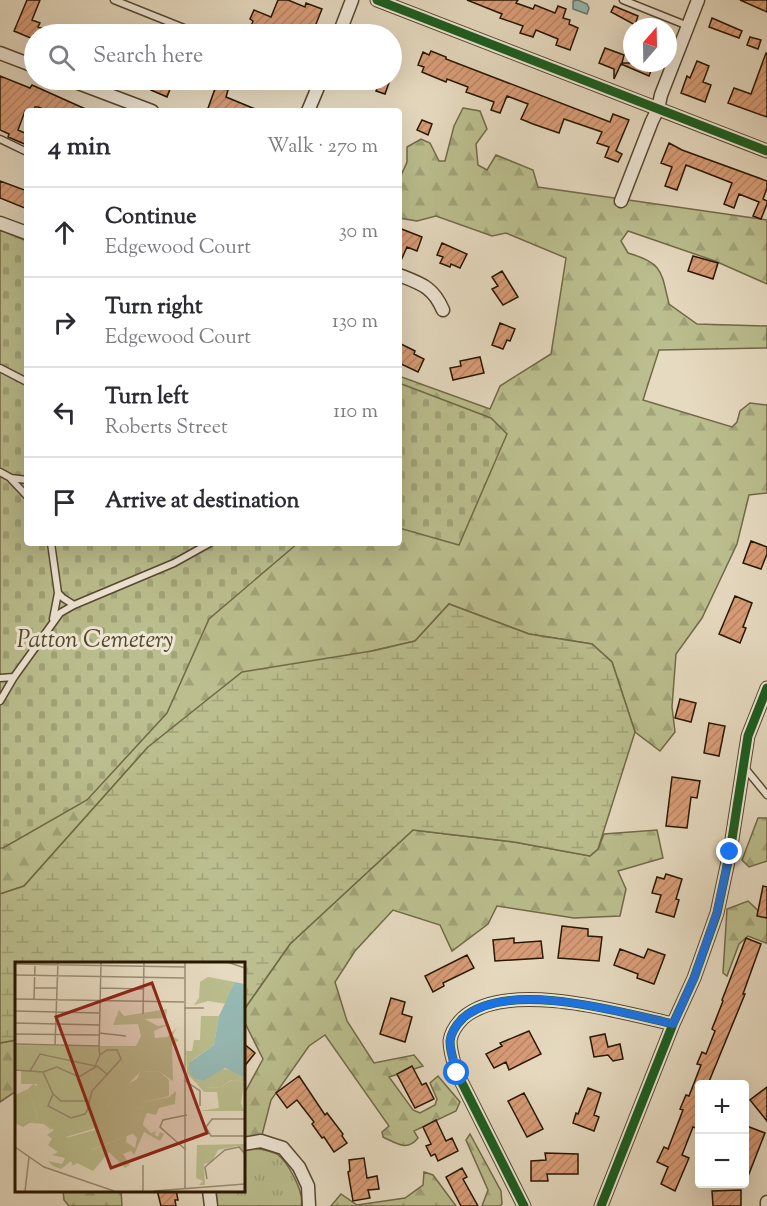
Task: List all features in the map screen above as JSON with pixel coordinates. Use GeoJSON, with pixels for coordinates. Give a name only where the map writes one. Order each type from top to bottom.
{"type":"FeatureCollection","features":[{"type":"Feature","properties":{"kind":"street"},"geometry":{"type":"LineString","coordinates":[[343,24],[352,0]]}},
{"type":"Feature","properties":{"kind":"street"},"geometry":{"type":"LineString","coordinates":[[377,0],[767,151]]}},
{"type":"Feature","properties":{"kind":"street"},"geometry":{"type":"LineString","coordinates":[[621,201],[651,121],[658,110],[661,95],[698,0]]}},
{"type":"Feature","properties":{"kind":"street"},"geometry":{"type":"LineString","coordinates":[[0,53],[24,62]]}},
{"type":"Feature","properties":{"kind":"street"},"geometry":{"type":"LineString","coordinates":[[96,90],[144,108]]}},
{"type":"Feature","properties":{"kind":"street"},"geometry":{"type":"LineString","coordinates":[[309,108],[317,90]]}},
{"type":"Feature","properties":{"kind":"street"},"geometry":{"type":"LineString","coordinates":[[0,223],[24,232]]}},
{"type":"Feature","properties":{"kind":"street"},"geometry":{"type":"LineString","coordinates":[[402,276],[427,287],[436,294],[443,310]]}},
{"type":"Feature","properties":{"kind":"street"},"geometry":{"type":"LineString","coordinates":[[601,1206],[673,1024],[694,978],[717,912],[730,852],[748,736],[767,688]]}},
{"type":"Feature","properties":{"kind":"street"},"geometry":{"type":"LineString","coordinates":[[524,1206],[457,1073],[450,1040],[457,1024],[471,1011],[493,1002],[542,999],[580,1003],[673,1024]]}},
{"type":"Feature","properties":{"kind":"street"},"geometry":{"type":"LineString","coordinates":[[244,1144],[261,1142],[283,1148],[299,1167],[308,1186],[309,1206]]}},
{"type":"Feature","properties":{"kind":"street"},"geometry":{"type":"LineString","coordinates":[[209,1191],[211,1206]]}},
{"type":"Feature","properties":{"kind":"lane"},"geometry":{"type":"LineString","coordinates":[[114,0],[174,24]]}},
{"type":"Feature","properties":{"kind":"lane"},"geometry":{"type":"LineString","coordinates":[[623,0],[688,26]]}},
{"type":"Feature","properties":{"kind":"lane"},"geometry":{"type":"LineString","coordinates":[[0,139],[24,151]]}},
{"type":"Feature","properties":{"kind":"lane"},"geometry":{"type":"LineString","coordinates":[[0,368],[24,380]]}},
{"type":"Feature","properties":{"kind":"lane"},"geometry":{"type":"LineString","coordinates":[[0,472],[11,478],[24,493]]}},
{"type":"Feature","properties":{"kind":"lane"},"geometry":{"type":"LineString","coordinates":[[11,478],[24,480]]}},
{"type":"Feature","properties":{"kind":"lane"},"geometry":{"type":"LineString","coordinates":[[51,546],[58,593],[53,624]]}},
{"type":"Feature","properties":{"kind":"lane"},"geometry":{"type":"LineString","coordinates":[[0,702],[14,677],[60,613],[174,563],[205,546]]}},
{"type":"Feature","properties":{"kind":"lane"},"geometry":{"type":"LineString","coordinates":[[58,593],[74,605]]}},
{"type":"Feature","properties":{"kind":"lane"},"geometry":{"type":"LineString","coordinates":[[0,678],[14,677]]}},
{"type":"Feature","properties":{"kind":"lane"},"geometry":{"type":"LineString","coordinates":[[743,766],[767,795]]}},
{"type":"Feature","properties":{"kind":"green space"},"geometry":{"type":"Polygon","coordinates":[[[463,108],[480,111],[487,129],[476,144],[478,165],[487,170],[496,155],[533,170],[538,187],[767,220],[767,284],[715,261],[628,231],[621,241],[628,253],[648,261],[659,270],[669,304],[697,324],[767,326],[767,348],[659,350],[643,400],[732,427],[737,422],[740,411],[750,403],[767,405],[767,493],[749,495],[737,544],[702,618],[676,654],[672,707],[675,732],[660,751],[635,732],[612,662],[592,644],[529,634],[449,604],[415,641],[372,651],[148,747],[24,886],[0,894],[0,786],[246,546],[402,546],[402,377],[490,409],[500,386],[551,354],[566,258],[506,233],[492,236],[436,216],[417,221],[402,218],[402,173],[407,162],[407,147],[421,139],[430,143],[439,161],[445,161],[454,126],[463,108]]]}},
{"type":"Feature","properties":{"kind":"green space","name":"Patton Cemetery"},"geometry":{"type":"Polygon","coordinates":[[[0,230],[24,240],[24,546],[294,546],[209,619],[167,713],[87,800],[0,848],[0,230]]]}},
{"type":"Feature","properties":{"kind":"green space"},"geometry":{"type":"Polygon","coordinates":[[[402,384],[491,418],[507,434],[459,545],[402,529],[402,384]]]}},
{"type":"Feature","properties":{"kind":"green space"},"geometry":{"type":"Polygon","coordinates":[[[449,604],[529,634],[592,644],[612,662],[635,732],[598,849],[590,856],[514,842],[413,830],[290,944],[244,1010],[244,962],[15,962],[15,1040],[0,1043],[0,894],[24,886],[148,747],[242,672],[372,651],[415,641],[449,604]]]}},
{"type":"Feature","properties":{"kind":"green space"},"geometry":{"type":"Polygon","coordinates":[[[758,818],[767,818],[767,861],[749,867],[742,860],[758,818]]]}},
{"type":"Feature","properties":{"kind":"green space"},"geometry":{"type":"Polygon","coordinates":[[[413,830],[514,842],[590,856],[598,849],[604,834],[657,830],[663,858],[618,871],[626,889],[620,916],[574,918],[497,906],[488,924],[452,951],[440,925],[393,910],[355,951],[335,982],[347,1021],[374,1063],[414,1055],[423,1066],[389,1077],[413,1110],[420,1113],[435,1105],[437,1099],[430,1083],[438,1076],[460,1102],[456,1111],[414,1131],[418,1138],[410,1145],[397,1144],[383,1137],[382,1132],[389,1126],[325,1035],[309,1046],[271,1100],[262,1135],[244,1138],[244,1094],[263,1059],[244,1021],[244,1010],[290,944],[413,830]]]}},
{"type":"Feature","properties":{"kind":"green space"},"geometry":{"type":"Polygon","coordinates":[[[748,901],[767,919],[767,941],[766,943],[748,936],[739,944],[727,976],[723,973],[727,909],[748,901]]]}},
{"type":"Feature","properties":{"kind":"green space"},"geometry":{"type":"Polygon","coordinates":[[[15,1040],[15,1092],[0,1102],[0,1043],[15,1040]]]}},
{"type":"Feature","properties":{"kind":"green space"},"geometry":{"type":"Polygon","coordinates":[[[470,1134],[501,1191],[502,1204],[500,1206],[482,1206],[488,1190],[466,1140],[470,1134]]]}},
{"type":"Feature","properties":{"kind":"green space"},"geometry":{"type":"Polygon","coordinates":[[[253,1148],[277,1154],[298,1186],[302,1200],[301,1206],[217,1206],[216,1191],[244,1191],[244,1151],[253,1148]]]}},
{"type":"Feature","properties":{"kind":"green space"},"geometry":{"type":"Polygon","coordinates":[[[424,1172],[433,1175],[456,1206],[331,1206],[341,1194],[357,1205],[405,1198],[423,1185],[424,1172]]]}},
{"type":"Feature","properties":{"kind":"green space"},"geometry":{"type":"Polygon","coordinates":[[[63,1191],[121,1191],[122,1206],[69,1206],[64,1200],[63,1191]]]}},
{"type":"Feature","properties":{"kind":"water"},"geometry":{"type":"Polygon","coordinates":[[[578,0],[587,4],[589,8],[587,14],[573,9],[573,1],[578,0]]]}},
{"type":"Feature","properties":{"kind":"building"},"geometry":{"type":"Polygon","coordinates":[[[27,0],[40,0],[32,20],[40,24],[24,24],[24,35],[14,31],[27,0]]]}},
{"type":"Feature","properties":{"kind":"building"},"geometry":{"type":"Polygon","coordinates":[[[278,0],[288,0],[305,7],[306,3],[322,9],[316,24],[252,24],[253,21],[250,19],[254,10],[271,17],[278,0]]]}},
{"type":"Feature","properties":{"kind":"building"},"geometry":{"type":"Polygon","coordinates":[[[467,0],[518,0],[516,3],[533,9],[535,5],[555,13],[558,6],[566,9],[563,18],[570,20],[569,24],[578,28],[570,50],[556,45],[558,39],[536,30],[533,37],[520,33],[523,26],[500,18],[502,14],[467,0]]]}},
{"type":"Feature","properties":{"kind":"building"},"geometry":{"type":"Polygon","coordinates":[[[740,0],[767,0],[767,12],[740,0]]]}},
{"type":"Feature","properties":{"kind":"building"},"geometry":{"type":"Polygon","coordinates":[[[614,6],[638,16],[637,18],[623,18],[611,12],[614,6]]]}},
{"type":"Feature","properties":{"kind":"building"},"geometry":{"type":"Polygon","coordinates":[[[712,18],[742,31],[739,38],[709,27],[712,18]]]}},
{"type":"Feature","properties":{"kind":"building"},"geometry":{"type":"Polygon","coordinates":[[[750,37],[761,40],[758,49],[747,45],[750,37]]]}},
{"type":"Feature","properties":{"kind":"building"},"geometry":{"type":"Polygon","coordinates":[[[605,48],[623,55],[623,65],[621,64],[614,79],[614,69],[599,63],[605,48]]]}},
{"type":"Feature","properties":{"kind":"building"},"geometry":{"type":"Polygon","coordinates":[[[431,51],[446,59],[610,122],[613,114],[629,120],[616,151],[622,154],[618,162],[605,157],[609,147],[597,143],[602,132],[564,119],[559,133],[521,119],[528,104],[507,96],[500,113],[491,110],[494,102],[466,92],[468,87],[447,79],[446,82],[422,72],[424,67],[418,65],[423,52],[429,55],[431,51]]]}},
{"type":"Feature","properties":{"kind":"building"},"geometry":{"type":"Polygon","coordinates":[[[766,53],[767,117],[728,103],[734,88],[751,94],[766,53]]]}},
{"type":"Feature","properties":{"kind":"building"},"geometry":{"type":"Polygon","coordinates":[[[697,61],[709,66],[703,82],[711,85],[705,102],[681,93],[687,76],[690,78],[697,61]]]}},
{"type":"Feature","properties":{"kind":"building"},"geometry":{"type":"Polygon","coordinates":[[[0,76],[24,86],[24,90],[43,90],[83,108],[24,108],[18,130],[24,133],[24,144],[8,137],[9,134],[0,130],[0,76]]]}},
{"type":"Feature","properties":{"kind":"building"},"geometry":{"type":"Polygon","coordinates":[[[151,90],[170,90],[167,97],[151,90]]]}},
{"type":"Feature","properties":{"kind":"building"},"geometry":{"type":"Polygon","coordinates":[[[215,90],[228,90],[226,97],[253,108],[208,108],[215,90]]]}},
{"type":"Feature","properties":{"kind":"building"},"geometry":{"type":"Polygon","coordinates":[[[376,90],[386,90],[385,94],[376,90]]]}},
{"type":"Feature","properties":{"kind":"building"},"geometry":{"type":"Polygon","coordinates":[[[422,120],[432,124],[428,135],[417,130],[422,120]]]}},
{"type":"Feature","properties":{"kind":"building"},"geometry":{"type":"Polygon","coordinates":[[[669,143],[682,150],[767,181],[763,199],[767,201],[767,204],[761,219],[753,216],[759,202],[739,194],[734,208],[724,204],[732,183],[686,165],[677,190],[665,186],[672,167],[661,163],[669,143]]]}},
{"type":"Feature","properties":{"kind":"building"},"geometry":{"type":"Polygon","coordinates":[[[0,181],[24,190],[24,208],[0,198],[0,181]]]}},
{"type":"Feature","properties":{"kind":"building"},"geometry":{"type":"Polygon","coordinates":[[[402,229],[422,237],[417,251],[407,247],[402,258],[402,229]]]}},
{"type":"Feature","properties":{"kind":"building"},"geometry":{"type":"Polygon","coordinates":[[[442,243],[467,254],[460,268],[440,263],[443,257],[437,255],[442,243]]]}},
{"type":"Feature","properties":{"kind":"building"},"geometry":{"type":"Polygon","coordinates":[[[693,256],[718,263],[713,279],[688,271],[693,256]]]}},
{"type":"Feature","properties":{"kind":"building"},"geometry":{"type":"Polygon","coordinates":[[[502,271],[518,297],[503,305],[492,289],[498,286],[492,277],[502,271]]]}},
{"type":"Feature","properties":{"kind":"building"},"geometry":{"type":"Polygon","coordinates":[[[500,323],[515,329],[510,341],[507,340],[503,349],[492,345],[500,323]]]}},
{"type":"Feature","properties":{"kind":"building"},"geometry":{"type":"Polygon","coordinates":[[[402,344],[424,359],[418,372],[402,364],[402,344]]]}},
{"type":"Feature","properties":{"kind":"building"},"geometry":{"type":"Polygon","coordinates":[[[480,357],[484,373],[453,380],[450,368],[461,366],[460,361],[480,357]]]}},
{"type":"Feature","properties":{"kind":"building"},"geometry":{"type":"Polygon","coordinates":[[[751,541],[767,547],[767,554],[761,569],[743,563],[751,541]]]}},
{"type":"Feature","properties":{"kind":"building"},"geometry":{"type":"Polygon","coordinates":[[[735,596],[752,603],[740,643],[719,634],[735,596]]]}},
{"type":"Feature","properties":{"kind":"building"},"geometry":{"type":"Polygon","coordinates":[[[680,699],[696,703],[691,722],[675,718],[680,699]]]}},
{"type":"Feature","properties":{"kind":"building"},"geometry":{"type":"Polygon","coordinates":[[[709,723],[725,726],[719,756],[704,753],[709,723]]]}},
{"type":"Feature","properties":{"kind":"building"},"geometry":{"type":"Polygon","coordinates":[[[672,777],[700,781],[697,798],[691,797],[687,828],[666,826],[672,777]]]}},
{"type":"Feature","properties":{"kind":"building"},"geometry":{"type":"Polygon","coordinates":[[[666,874],[682,879],[674,917],[656,912],[661,895],[652,893],[657,877],[664,879],[666,874]]]}},
{"type":"Feature","properties":{"kind":"building"},"geometry":{"type":"Polygon","coordinates":[[[763,886],[767,887],[767,918],[757,916],[763,886]]]}},
{"type":"Feature","properties":{"kind":"building"},"geometry":{"type":"Polygon","coordinates":[[[562,926],[588,929],[588,936],[602,937],[599,961],[558,958],[562,926]]]}},
{"type":"Feature","properties":{"kind":"building"},"geometry":{"type":"Polygon","coordinates":[[[514,938],[514,943],[541,941],[543,958],[495,961],[493,940],[514,938]]]}},
{"type":"Feature","properties":{"kind":"building"},"geometry":{"type":"Polygon","coordinates":[[[746,938],[761,944],[743,994],[745,994],[710,1080],[695,1080],[701,1065],[697,1064],[702,1052],[706,1054],[715,1031],[712,1029],[746,938]]]}},
{"type":"Feature","properties":{"kind":"building"},"geometry":{"type":"Polygon","coordinates":[[[620,949],[644,958],[648,949],[665,955],[654,984],[637,978],[638,974],[614,965],[620,949]]]}},
{"type":"Feature","properties":{"kind":"building"},"geometry":{"type":"Polygon","coordinates":[[[467,955],[474,968],[443,983],[444,986],[433,992],[425,976],[467,955]]]}},
{"type":"Feature","properties":{"kind":"building"},"geometry":{"type":"Polygon","coordinates":[[[391,998],[405,1002],[402,1014],[412,1017],[405,1042],[380,1034],[391,998]]]}},
{"type":"Feature","properties":{"kind":"building"},"geometry":{"type":"Polygon","coordinates":[[[529,1031],[541,1054],[509,1070],[506,1062],[494,1068],[486,1054],[502,1046],[500,1043],[529,1031]]]}},
{"type":"Feature","properties":{"kind":"building"},"geometry":{"type":"Polygon","coordinates":[[[605,1034],[608,1047],[620,1044],[623,1059],[613,1061],[608,1055],[594,1057],[590,1037],[605,1034]]]}},
{"type":"Feature","properties":{"kind":"building"},"geometry":{"type":"Polygon","coordinates":[[[244,1044],[255,1053],[244,1067],[244,1044]]]}},
{"type":"Feature","properties":{"kind":"building"},"geometry":{"type":"Polygon","coordinates":[[[412,1066],[422,1085],[426,1083],[434,1099],[415,1108],[397,1074],[412,1066]]]}},
{"type":"Feature","properties":{"kind":"building"},"geometry":{"type":"Polygon","coordinates":[[[299,1076],[325,1115],[327,1113],[343,1134],[347,1143],[334,1152],[297,1100],[287,1108],[276,1093],[299,1076]]]}},
{"type":"Feature","properties":{"kind":"building"},"geometry":{"type":"Polygon","coordinates":[[[695,1080],[695,1128],[693,1127],[682,1155],[689,1158],[675,1191],[661,1184],[668,1167],[657,1162],[664,1147],[668,1149],[683,1110],[680,1109],[686,1095],[689,1096],[695,1080]]]}},
{"type":"Feature","properties":{"kind":"building"},"geometry":{"type":"Polygon","coordinates":[[[767,1087],[767,1121],[750,1100],[767,1087]]]}},
{"type":"Feature","properties":{"kind":"building"},"geometry":{"type":"Polygon","coordinates":[[[588,1088],[601,1093],[594,1115],[599,1117],[594,1131],[573,1123],[588,1088]]]}},
{"type":"Feature","properties":{"kind":"building"},"geometry":{"type":"Polygon","coordinates":[[[524,1093],[543,1129],[527,1137],[508,1101],[524,1093]]]}},
{"type":"Feature","properties":{"kind":"building"},"geometry":{"type":"Polygon","coordinates":[[[436,1120],[446,1141],[452,1138],[458,1151],[438,1161],[435,1154],[431,1156],[426,1146],[431,1144],[423,1127],[436,1120]]]}},
{"type":"Feature","properties":{"kind":"building"},"geometry":{"type":"Polygon","coordinates":[[[749,1127],[765,1133],[749,1174],[749,1127]]]}},
{"type":"Feature","properties":{"kind":"building"},"geometry":{"type":"Polygon","coordinates":[[[545,1153],[578,1154],[578,1174],[547,1174],[548,1181],[531,1181],[531,1161],[546,1160],[545,1153]]]}},
{"type":"Feature","properties":{"kind":"building"},"geometry":{"type":"Polygon","coordinates":[[[364,1158],[367,1178],[377,1176],[379,1189],[368,1190],[370,1198],[353,1201],[348,1172],[350,1171],[349,1160],[364,1158]]]}},
{"type":"Feature","properties":{"kind":"building"},"geometry":{"type":"Polygon","coordinates":[[[462,1168],[467,1177],[463,1179],[478,1206],[461,1206],[446,1177],[462,1168]]]}},
{"type":"Feature","properties":{"kind":"building"},"geometry":{"type":"Polygon","coordinates":[[[741,1190],[741,1206],[713,1206],[712,1191],[741,1190]]]}},
{"type":"Feature","properties":{"kind":"building"},"geometry":{"type":"Polygon","coordinates":[[[157,1191],[176,1191],[178,1200],[175,1200],[176,1206],[161,1206],[157,1191]]]}},
{"type":"Feature","properties":{"kind":"cycle path"},"geometry":{"type":"LineString","coordinates":[[377,0],[767,151]]}},
{"type":"Feature","properties":{"kind":"cycle path"},"geometry":{"type":"LineString","coordinates":[[601,1206],[673,1024],[694,978],[717,913],[730,852],[748,736],[767,688]]}},
{"type":"Feature","properties":{"kind":"cycle path"},"geometry":{"type":"LineString","coordinates":[[524,1206],[457,1073],[450,1041],[453,1031],[463,1018],[483,1007],[507,1001],[535,1000],[595,1007],[673,1024]]}},
{"type":"Feature","properties":{"kind":"route"},"geometry":{"type":"LineString","coordinates":[[457,1073],[450,1040],[457,1024],[471,1011],[493,1002],[542,999],[580,1003],[673,1024],[694,978],[717,912],[730,852]]}}]}
